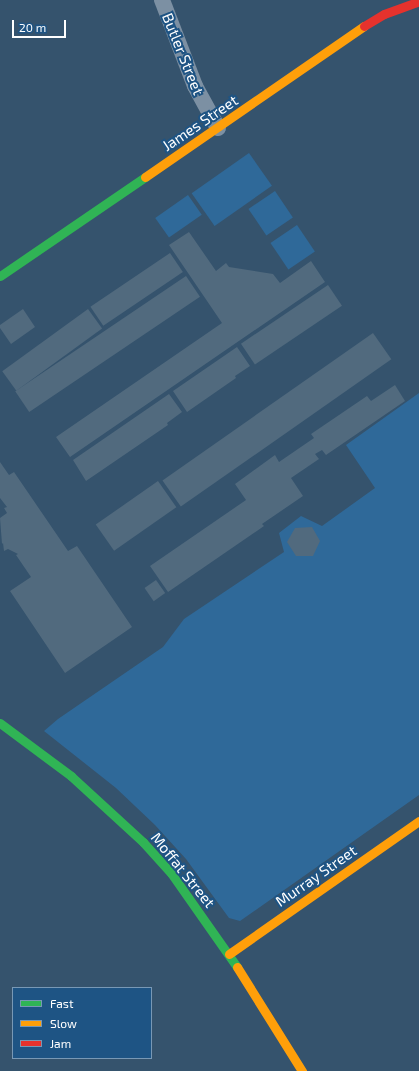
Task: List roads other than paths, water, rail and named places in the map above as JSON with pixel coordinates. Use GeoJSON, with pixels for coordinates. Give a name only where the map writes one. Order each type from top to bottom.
{"type":"FeatureCollection","features":[{"type":"Feature","properties":{"kind":"street","name":"Butler Street"},"geometry":{"type":"LineString","coordinates":[[162,0],[195,86],[218,128]]}},
{"type":"Feature","properties":{"kind":"street","name":"James Street"},"geometry":{"type":"LineString","coordinates":[[1,275],[384,14],[419,1]]}},
{"type":"Feature","properties":{"kind":"street","name":"Moffat Street"},"geometry":{"type":"LineString","coordinates":[[0,723],[71,776],[144,842],[180,885],[229,954],[302,1071]]}},
{"type":"Feature","properties":{"kind":"street","name":"Murray Street"},"geometry":{"type":"LineString","coordinates":[[229,954],[419,821]]}}]}
